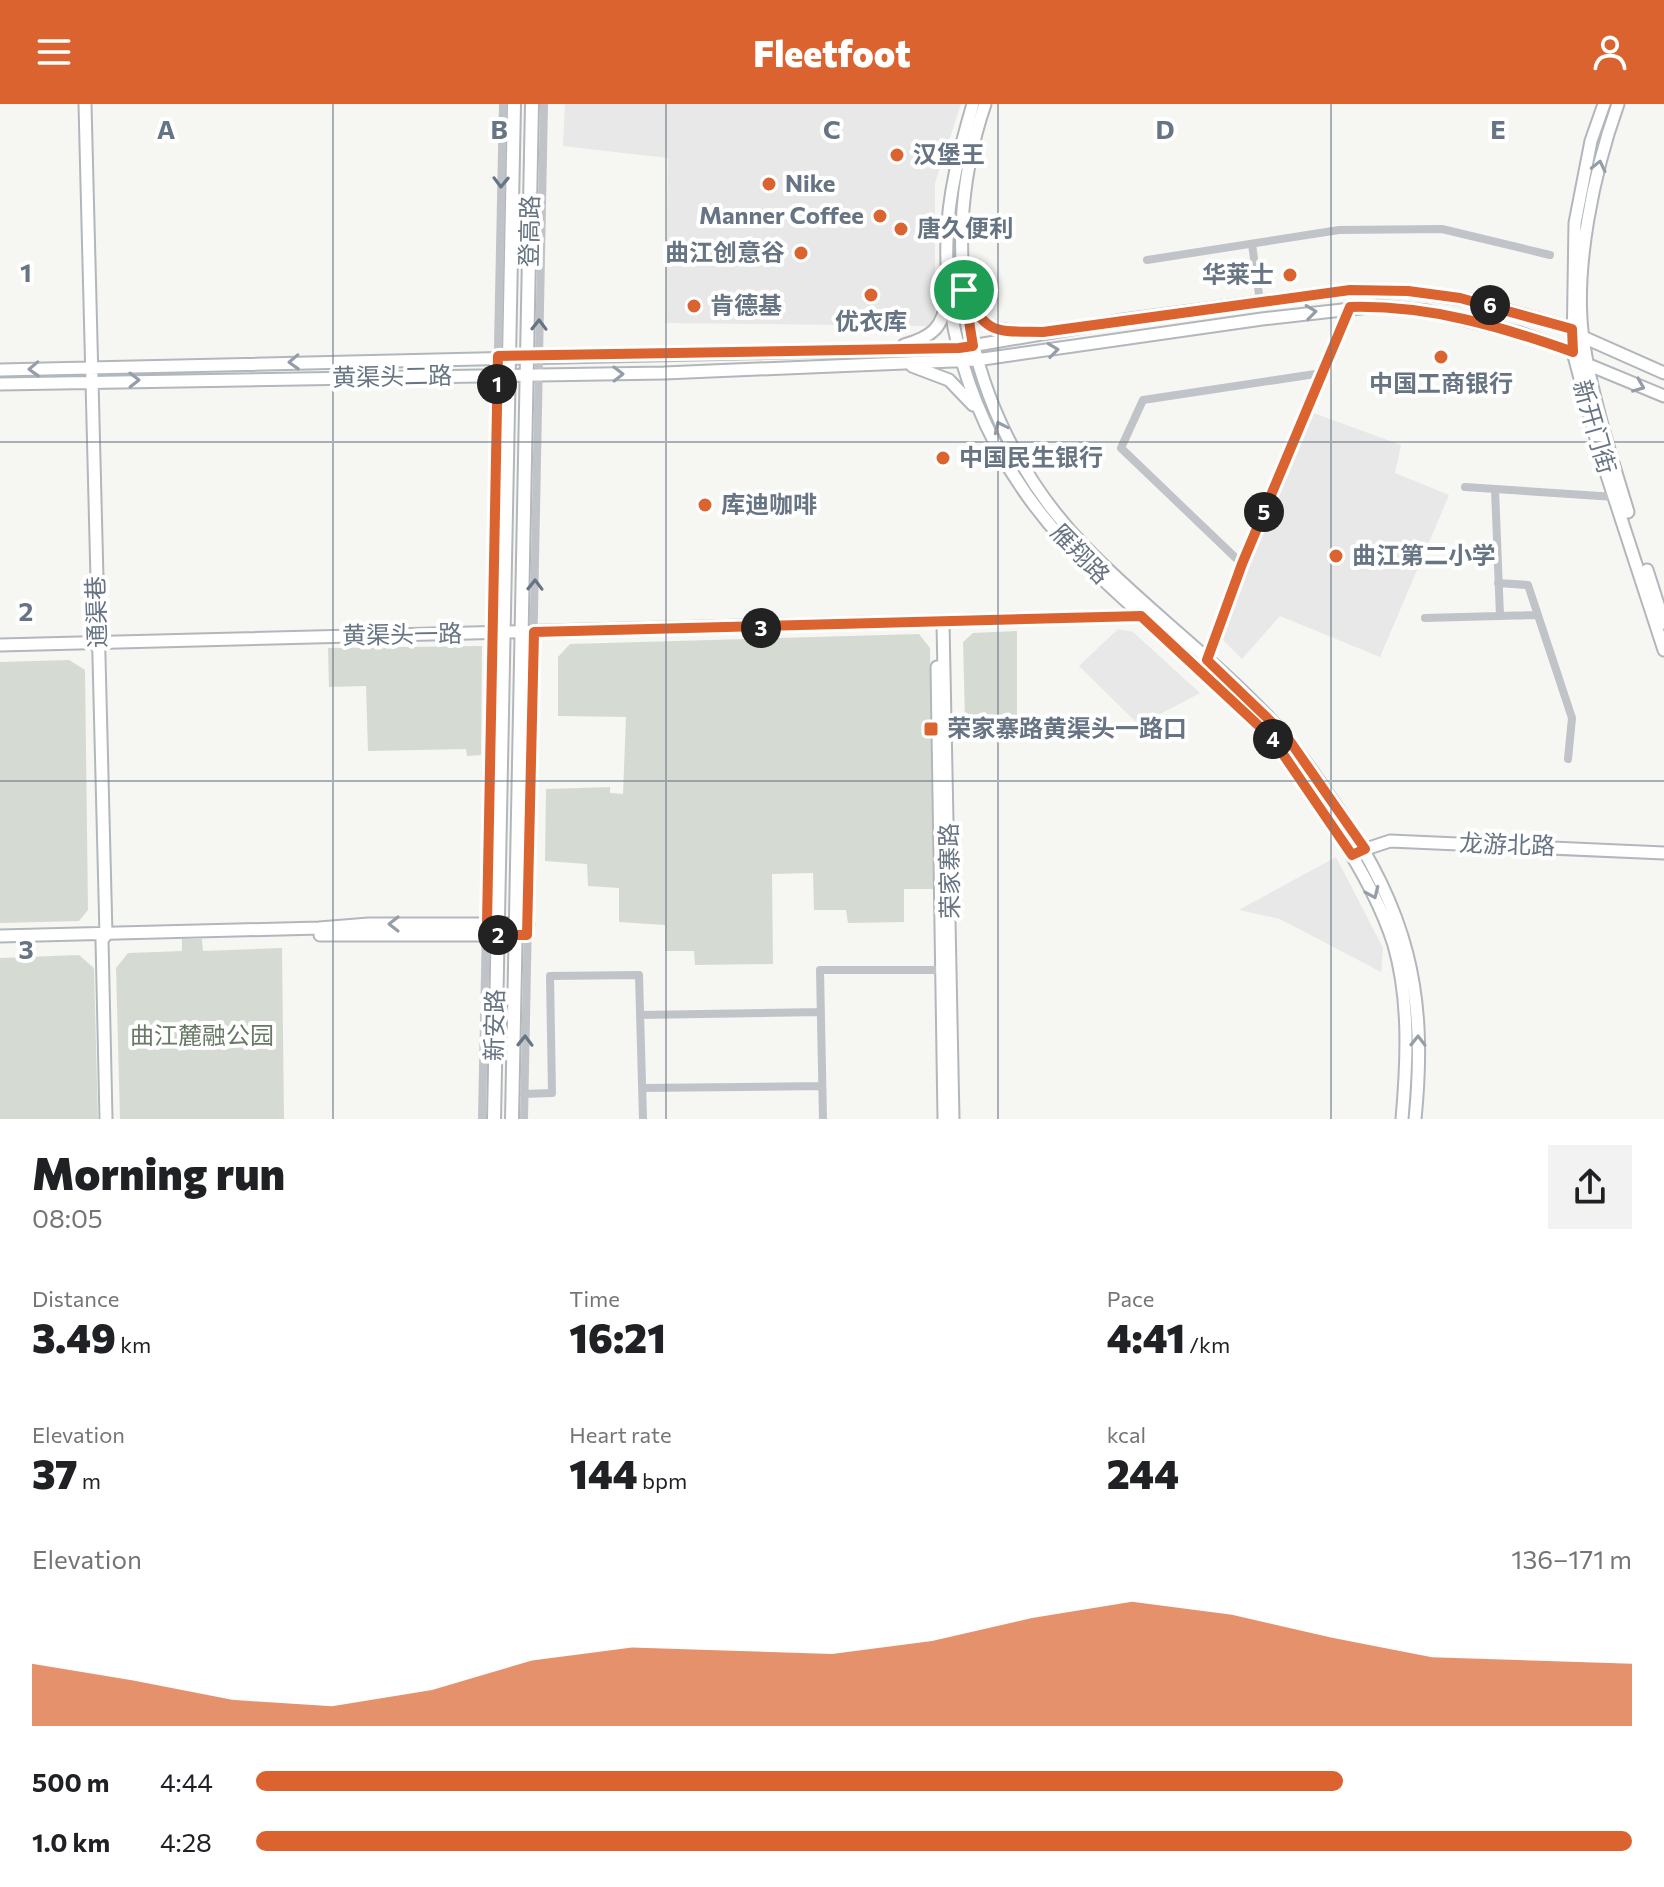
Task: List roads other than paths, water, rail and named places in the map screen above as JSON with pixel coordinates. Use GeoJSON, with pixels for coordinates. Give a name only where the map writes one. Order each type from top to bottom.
{"type":"FeatureCollection","features":[{"type":"Feature","properties":{"kind":"main road","name":"通渠巷"},"geometry":{"type":"LineString","coordinates":[[85,104],[106,1119]]}},
{"type":"Feature","properties":{"kind":"main road","name":"登高路"},"geometry":{"type":"LineString","coordinates":[[504,356],[514,104]]}},
{"type":"Feature","properties":{"kind":"main road","name":"登高路"},"geometry":{"type":"LineString","coordinates":[[532,104],[534,357]]}},
{"type":"Feature","properties":{"kind":"main road","name":"雁翔路"},"geometry":{"type":"LineString","coordinates":[[973,104],[950,208],[948,281],[959,348],[985,422],[1000,455],[1040,512],[1141,616],[1272,738],[1352,855],[1388,928],[1401,976],[1405,1010],[1402,1119]]}},
{"type":"Feature","properties":{"kind":"main road","name":"雁翔路"},"geometry":{"type":"LineString","coordinates":[[985,104],[966,179],[962,233],[964,290],[976,360],[1005,436],[1051,508],[1119,581],[1287,737],[1365,849],[1403,931],[1414,973],[1418,1020],[1415,1119]]}},
{"type":"Feature","properties":{"kind":"main road","name":"新开门街"},"geometry":{"type":"LineString","coordinates":[[1604,104],[1591,141],[1575,223],[1573,352],[1664,650]]}},
{"type":"Feature","properties":{"kind":"main road","name":"新开门街"},"geometry":{"type":"LineString","coordinates":[[1618,104],[1603,144],[1589,210],[1583,337],[1620,485],[1664,623]]}},
{"type":"Feature","properties":{"kind":"main road"},"geometry":{"type":"LineString","coordinates":[[890,349],[934,333],[944,317],[948,281]]}},
{"type":"Feature","properties":{"kind":"main road"},"geometry":{"type":"LineString","coordinates":[[964,290],[978,316],[990,328],[1043,332],[1350,290],[1408,291],[1475,301],[1572,329],[1583,337],[1664,373]]}},
{"type":"Feature","properties":{"kind":"main road","name":"黄渠头二路"},"geometry":{"type":"LineString","coordinates":[[0,370],[90,374],[533,375],[976,360],[1350,307],[1427,311],[1520,333],[1573,352],[1589,365],[1664,396]]}},
{"type":"Feature","properties":{"kind":"main road","name":"黄渠头二路"},"geometry":{"type":"LineString","coordinates":[[0,384],[90,374],[504,356],[959,348],[1043,332]]}},
{"type":"Feature","properties":{"kind":"main road","name":"新安路"},"geometry":{"type":"LineString","coordinates":[[494,1119],[492,929],[504,356]]}},
{"type":"Feature","properties":{"kind":"main road","name":"新安路"},"geometry":{"type":"LineString","coordinates":[[512,1119],[522,930],[534,357]]}},
{"type":"Feature","properties":{"kind":"main road"},"geometry":{"type":"LineString","coordinates":[[896,363],[931,371],[949,380],[985,422]]}},
{"type":"Feature","properties":{"kind":"main road","name":"黄渠头一路"},"geometry":{"type":"LineString","coordinates":[[0,645],[1141,616]]}},
{"type":"Feature","properties":{"kind":"main road","name":"荣家寨路"},"geometry":{"type":"LineString","coordinates":[[940,623],[944,1119]]}},
{"type":"Feature","properties":{"kind":"main road","name":"荣家寨路"},"geometry":{"type":"LineString","coordinates":[[940,623],[953,1119]]}},
{"type":"Feature","properties":{"kind":"main road","name":"龙游北路"},"geometry":{"type":"LineString","coordinates":[[1352,855],[1390,841],[1664,853]]}},
{"type":"Feature","properties":{"kind":"main road"},"geometry":{"type":"LineString","coordinates":[[0,943],[369,924],[522,930]]}},
{"type":"Feature","properties":{"kind":"main road"},"geometry":{"type":"LineString","coordinates":[[0,936],[104,938]]}},
{"type":"Feature","properties":{"kind":"street"},"geometry":{"type":"LineString","coordinates":[[503,104],[504,356]]}},
{"type":"Feature","properties":{"kind":"street"},"geometry":{"type":"LineString","coordinates":[[534,357],[544,104]]}},
{"type":"Feature","properties":{"kind":"street"},"geometry":{"type":"LineString","coordinates":[[1147,260],[1339,230],[1442,229],[1550,255]]}},
{"type":"Feature","properties":{"kind":"street"},"geometry":{"type":"LineString","coordinates":[[1252,244],[1260,302]]}},
{"type":"Feature","properties":{"kind":"street"},"geometry":{"type":"LineString","coordinates":[[1207,660],[1242,564],[1350,307]]}},
{"type":"Feature","properties":{"kind":"street"},"geometry":{"type":"LineString","coordinates":[[1242,564],[1121,448],[1143,400],[1322,373]]}},
{"type":"Feature","properties":{"kind":"street"},"geometry":{"type":"LineString","coordinates":[[1465,487],[1615,497]]}},
{"type":"Feature","properties":{"kind":"street"},"geometry":{"type":"LineString","coordinates":[[1495,489],[1500,616]]}},
{"type":"Feature","properties":{"kind":"street"},"geometry":{"type":"LineString","coordinates":[[1498,583],[1528,585],[1572,718],[1568,759]]}},
{"type":"Feature","properties":{"kind":"street"},"geometry":{"type":"LineString","coordinates":[[1425,618],[1538,615]]}},
{"type":"Feature","properties":{"kind":"street"},"geometry":{"type":"LineString","coordinates":[[482,1119],[492,929]]}},
{"type":"Feature","properties":{"kind":"street"},"geometry":{"type":"LineString","coordinates":[[522,930],[524,1119]]}},
{"type":"Feature","properties":{"kind":"street"},"geometry":{"type":"LineString","coordinates":[[823,1119],[820,970],[942,970]]}},
{"type":"Feature","properties":{"kind":"street"},"geometry":{"type":"LineString","coordinates":[[524,1094],[552,1093],[550,976],[639,975],[643,1119]]}},
{"type":"Feature","properties":{"kind":"street"},"geometry":{"type":"LineString","coordinates":[[640,1015],[821,1012]]}},
{"type":"Feature","properties":{"kind":"street"},"geometry":{"type":"LineString","coordinates":[[642,1088],[822,1086]]}},
{"type":"Feature","properties":{"kind":"place","name":"汉堡王"},"geometry":{"type":"Point","coordinates":[897,155]}},
{"type":"Feature","properties":{"kind":"place","name":"Nike"},"geometry":{"type":"Point","coordinates":[769,184]}},
{"type":"Feature","properties":{"kind":"place","name":"Manner Coffee"},"geometry":{"type":"Point","coordinates":[880,216]}},
{"type":"Feature","properties":{"kind":"place","name":"唐久便利"},"geometry":{"type":"Point","coordinates":[901,229]}},
{"type":"Feature","properties":{"kind":"place","name":"曲江创意谷"},"geometry":{"type":"Point","coordinates":[801,253]}},
{"type":"Feature","properties":{"kind":"place","name":"华莱士"},"geometry":{"type":"Point","coordinates":[1290,275]}},
{"type":"Feature","properties":{"kind":"place","name":"优衣库"},"geometry":{"type":"Point","coordinates":[871,295]}},
{"type":"Feature","properties":{"kind":"place","name":"肯德基"},"geometry":{"type":"Point","coordinates":[694,306]}},
{"type":"Feature","properties":{"kind":"place","name":"中国工商银行"},"geometry":{"type":"Point","coordinates":[1441,357]}},
{"type":"Feature","properties":{"kind":"place","name":"中国民生银行"},"geometry":{"type":"Point","coordinates":[943,458]}},
{"type":"Feature","properties":{"kind":"place","name":"库迪咖啡"},"geometry":{"type":"Point","coordinates":[705,505]}},
{"type":"Feature","properties":{"kind":"place","name":"曲江第二小学"},"geometry":{"type":"Point","coordinates":[1336,556]}},
{"type":"Feature","properties":{"kind":"place","name":"荣家寨路黄渠头一路口"},"geometry":{"type":"Point","coordinates":[931,729]}},
{"type":"Feature","properties":{"kind":"park label","name":"曲江麓融公园"},"geometry":{"type":"Point","coordinates":[202,1036]}}]}
